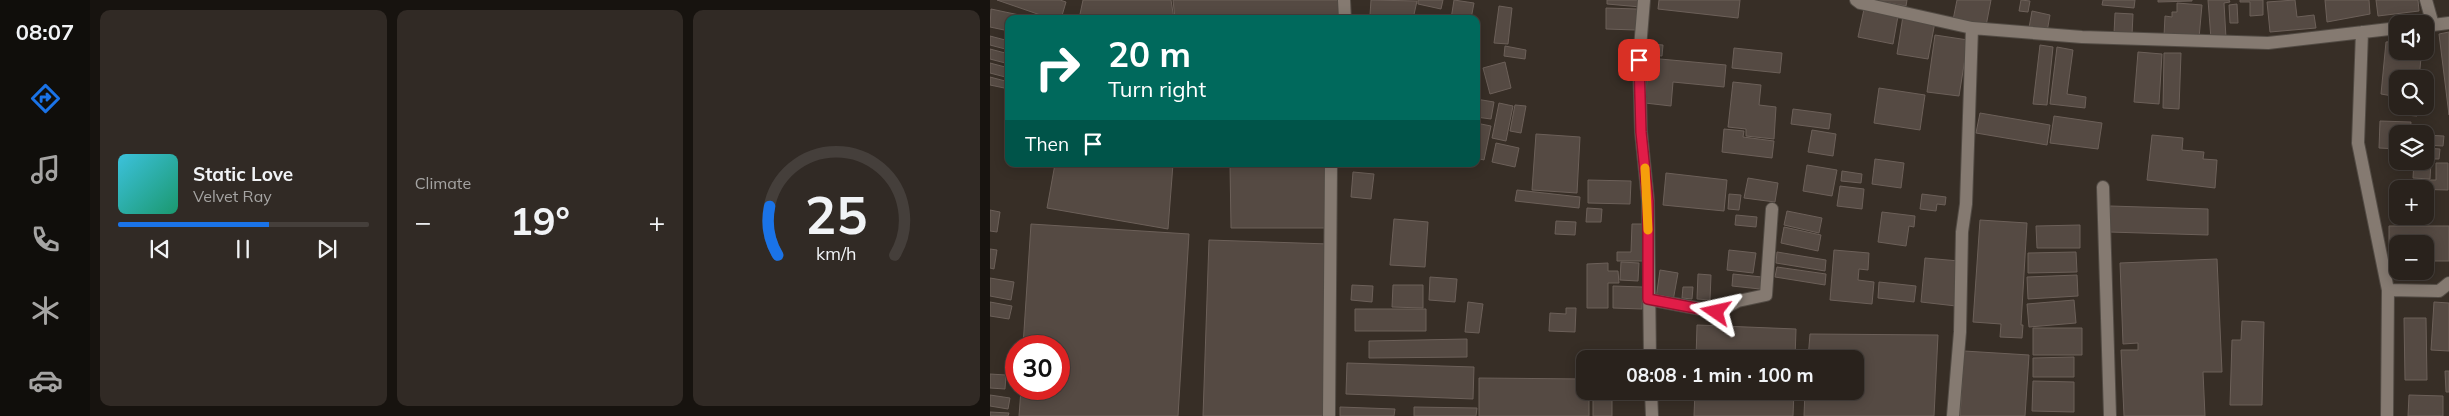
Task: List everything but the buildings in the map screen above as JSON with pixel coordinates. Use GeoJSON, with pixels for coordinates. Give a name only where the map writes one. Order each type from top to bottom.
{"type":"FeatureCollection","features":[{"type":"Feature","properties":{"kind":"street"},"geometry":{"type":"LineString","coordinates":[[1344,0],[1345,15]]}},
{"type":"Feature","properties":{"kind":"street"},"geometry":{"type":"LineString","coordinates":[[1644,0],[1639,60],[1641,132],[1648,201],[1650,350]]}},
{"type":"Feature","properties":{"kind":"street"},"geometry":{"type":"LineString","coordinates":[[1856,0],[1860,3],[1972,28],[2082,37],[2268,43],[2389,29]]}},
{"type":"Feature","properties":{"kind":"street"},"geometry":{"type":"LineString","coordinates":[[2426,0],[2428,15]]}},
{"type":"Feature","properties":{"kind":"street"},"geometry":{"type":"LineString","coordinates":[[2434,24],[2449,23]]}},
{"type":"Feature","properties":{"kind":"street"},"geometry":{"type":"LineString","coordinates":[[1953,416],[1960,332],[1962,232],[1966,204],[1972,28]]}},
{"type":"Feature","properties":{"kind":"street"},"geometry":{"type":"LineString","coordinates":[[2362,32],[2358,144],[2388,290],[2387,416]]}},
{"type":"Feature","properties":{"kind":"street"},"geometry":{"type":"LineString","coordinates":[[1329,416],[1331,167]]}},
{"type":"Feature","properties":{"kind":"street"},"geometry":{"type":"LineString","coordinates":[[2103,187],[2110,416]]}},
{"type":"Feature","properties":{"kind":"street"},"geometry":{"type":"LineString","coordinates":[[1648,299],[1716,312],[1738,301],[1766,295],[1772,209]]}},
{"type":"Feature","properties":{"kind":"street"},"geometry":{"type":"LineString","coordinates":[[2388,290],[2439,291],[2449,283]]}},
{"type":"Feature","properties":{"kind":"street"},"geometry":{"type":"LineString","coordinates":[[1651,400],[1652,416]]}},
{"type":"Feature","properties":{"kind":"slow traffic"},"geometry":{"type":"LineString","coordinates":[[1645,168],[1648,230]]}},
{"type":"Feature","properties":{"kind":"route"},"geometry":{"type":"LineString","coordinates":[[1639,60],[1641,132],[1648,201],[1648,299],[1716,312]]}}]}
